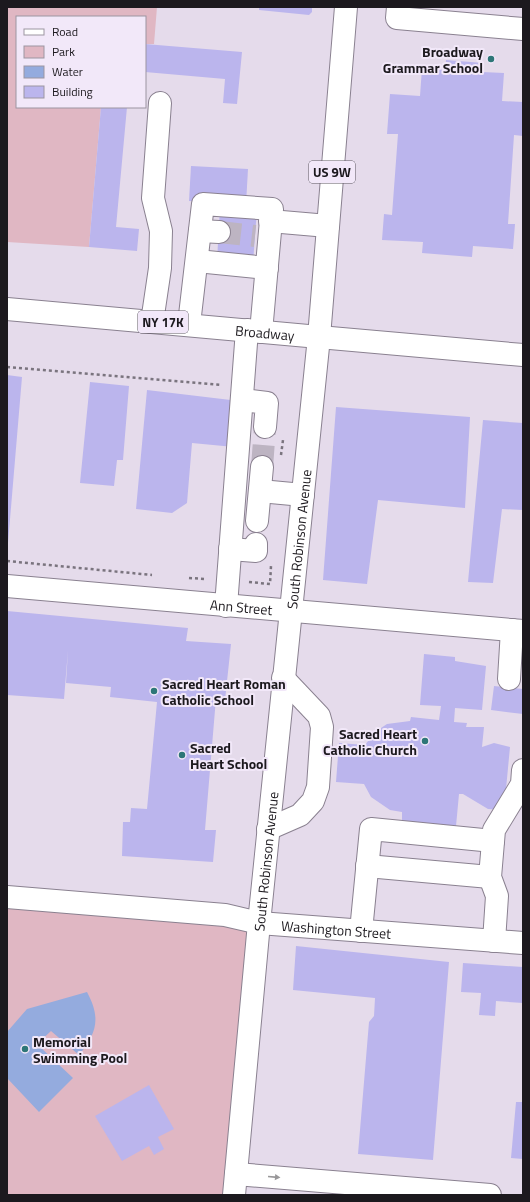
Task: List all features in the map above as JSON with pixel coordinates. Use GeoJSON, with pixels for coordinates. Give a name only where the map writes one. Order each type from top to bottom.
{"type":"FeatureCollection","features":[{"type":"Feature","properties":{"kind":"main road","name":"US 9W"},"geometry":{"type":"LineString","coordinates":[[318,336],[346,7]]}},
{"type":"Feature","properties":{"kind":"main road"},"geometry":{"type":"LineString","coordinates":[[398,7],[397,18],[523,29]]}},
{"type":"Feature","properties":{"kind":"main road"},"geometry":{"type":"LineString","coordinates":[[152,322],[160,268],[161,231],[153,198],[160,103]]}},
{"type":"Feature","properties":{"kind":"main road"},"geometry":{"type":"LineString","coordinates":[[189,324],[197,261],[210,231],[204,204],[272,209],[265,232],[267,268],[242,394],[226,606]]}},
{"type":"Feature","properties":{"kind":"main road"},"geometry":{"type":"LineString","coordinates":[[265,232],[328,226]]}},
{"type":"Feature","properties":{"kind":"main road"},"geometry":{"type":"LineString","coordinates":[[197,261],[267,268]]}},
{"type":"Feature","properties":{"kind":"main road","name":"Broadway"},"geometry":{"type":"LineString","coordinates":[[7,309],[189,324],[523,355]]}},
{"type":"Feature","properties":{"kind":"main road","name":"South Robinson Avenue"},"geometry":{"type":"LineString","coordinates":[[235,1184],[268,829],[318,336]]}},
{"type":"Feature","properties":{"kind":"main road"},"geometry":{"type":"LineString","coordinates":[[242,394],[267,403],[274,430]]}},
{"type":"Feature","properties":{"kind":"main road"},"geometry":{"type":"LineString","coordinates":[[257,521],[269,492],[262,467]]}},
{"type":"Feature","properties":{"kind":"main road"},"geometry":{"type":"LineString","coordinates":[[269,492],[303,495]]}},
{"type":"Feature","properties":{"kind":"main road"},"geometry":{"type":"LineString","coordinates":[[230,549],[256,551],[256,544]]}},
{"type":"Feature","properties":{"kind":"main road","name":"Ann Street"},"geometry":{"type":"LineString","coordinates":[[7,586],[518,630]]}},
{"type":"Feature","properties":{"kind":"main road"},"geometry":{"type":"LineString","coordinates":[[509,679],[518,630]]}},
{"type":"Feature","properties":{"kind":"main road"},"geometry":{"type":"LineString","coordinates":[[268,829],[300,815],[313,800],[318,787],[322,727],[319,716],[283,678]]}},
{"type":"Feature","properties":{"kind":"main road"},"geometry":{"type":"LineString","coordinates":[[494,941],[497,896],[490,877],[494,830],[522,784],[523,770]]}},
{"type":"Feature","properties":{"kind":"main road"},"geometry":{"type":"LineString","coordinates":[[361,931],[371,829],[493,841]]}},
{"type":"Feature","properties":{"kind":"main road"},"geometry":{"type":"LineString","coordinates":[[367,866],[490,877]]}},
{"type":"Feature","properties":{"kind":"main road","name":"Washington Street"},"geometry":{"type":"LineString","coordinates":[[7,897],[225,915],[259,923],[523,943]]}},
{"type":"Feature","properties":{"kind":"main road"},"geometry":{"type":"LineString","coordinates":[[235,1184],[490,1195]]}},
{"type":"Feature","properties":{"kind":"path"},"geometry":{"type":"LineString","coordinates":[[7,367],[242,394]]}},
{"type":"Feature","properties":{"kind":"path"},"geometry":{"type":"LineString","coordinates":[[269,492],[274,430]]}},
{"type":"Feature","properties":{"kind":"path"},"geometry":{"type":"LineString","coordinates":[[7,561],[156,575]]}},
{"type":"Feature","properties":{"kind":"path"},"geometry":{"type":"LineString","coordinates":[[186,578],[270,584],[272,561]]}},
{"type":"Feature","properties":{"kind":"green space"},"geometry":{"type":"Polygon","coordinates":[[[7,7],[157,7],[154,44],[146,44],[146,16],[16,16],[16,108],[101,108],[89,247],[7,242],[7,7]]]}},
{"type":"Feature","properties":{"kind":"green space"},"geometry":{"type":"Polygon","coordinates":[[[7,901],[259,923],[237,1195],[7,1195],[7,901]]]}},
{"type":"Feature","properties":{"kind":"water","name":"Memorial Swimming Pool"},"geometry":{"type":"Polygon","coordinates":[[[87,992],[94,1010],[95,1025],[90,1040],[79,1055],[51,1031],[37,1044],[73,1078],[39,1112],[7,1078],[7,1032],[27,1009],[87,992]]]}},
{"type":"Feature","properties":{"kind":"building"},"geometry":{"type":"Polygon","coordinates":[[[259,7],[312,7],[312,12],[309,15],[259,10],[259,7]]]}},
{"type":"Feature","properties":{"kind":"building"},"geometry":{"type":"Polygon","coordinates":[[[146,44],[242,52],[237,104],[223,103],[225,79],[146,72],[146,44]]]}},
{"type":"Feature","properties":{"kind":"building"},"geometry":{"type":"Polygon","coordinates":[[[446,60],[483,63],[482,72],[504,73],[502,101],[523,102],[523,136],[514,135],[508,224],[515,224],[513,249],[473,246],[472,257],[422,253],[423,242],[382,240],[384,214],[392,215],[398,134],[387,134],[390,94],[420,96],[422,68],[445,70],[446,60]]]}},
{"type":"Feature","properties":{"kind":"building"},"geometry":{"type":"Polygon","coordinates":[[[101,108],[127,108],[116,227],[139,229],[137,251],[89,247],[101,108]]]}},
{"type":"Feature","properties":{"kind":"building"},"geometry":{"type":"Polygon","coordinates":[[[191,166],[248,169],[246,204],[189,201],[191,166]]]}},
{"type":"Feature","properties":{"kind":"building"},"geometry":{"type":"Polygon","coordinates":[[[220,207],[257,209],[253,263],[217,261],[220,207]]]}},
{"type":"Feature","properties":{"kind":"building"},"geometry":{"type":"Polygon","coordinates":[[[7,375],[22,377],[8,543],[7,543],[7,375]]]}},
{"type":"Feature","properties":{"kind":"building"},"geometry":{"type":"Polygon","coordinates":[[[90,382],[129,386],[123,460],[117,460],[114,486],[80,483],[90,382]]]}},
{"type":"Feature","properties":{"kind":"building"},"geometry":{"type":"Polygon","coordinates":[[[147,390],[239,401],[234,447],[192,443],[187,503],[172,513],[136,509],[147,390]]]}},
{"type":"Feature","properties":{"kind":"building"},"geometry":{"type":"Polygon","coordinates":[[[336,407],[470,417],[465,508],[378,500],[367,584],[323,580],[336,407]]]}},
{"type":"Feature","properties":{"kind":"building"},"geometry":{"type":"Polygon","coordinates":[[[483,420],[523,423],[523,510],[502,509],[493,583],[468,582],[483,420]]]}},
{"type":"Feature","properties":{"kind":"building","name":"Sacred Heart School"},"geometry":{"type":"Polygon","coordinates":[[[7,611],[188,628],[186,641],[231,644],[225,700],[216,698],[205,830],[216,830],[213,862],[122,856],[123,822],[130,822],[131,808],[147,809],[157,702],[110,697],[111,687],[66,683],[68,650],[64,699],[7,695],[7,611]]]}},
{"type":"Feature","properties":{"kind":"building","name":"Sacred Heart Catholic Church"},"geometry":{"type":"Polygon","coordinates":[[[424,654],[455,657],[455,661],[486,666],[482,710],[455,708],[454,722],[467,723],[466,727],[484,727],[482,747],[494,743],[510,747],[504,810],[488,809],[463,794],[459,794],[456,826],[402,822],[402,812],[390,810],[371,797],[364,784],[336,782],[339,743],[365,745],[375,732],[387,724],[410,721],[411,717],[439,720],[441,706],[420,705],[424,654]]]}},
{"type":"Feature","properties":{"kind":"building"},"geometry":{"type":"Polygon","coordinates":[[[494,686],[523,689],[523,714],[491,710],[494,686]]]}},
{"type":"Feature","properties":{"kind":"building"},"geometry":{"type":"Polygon","coordinates":[[[296,946],[449,962],[433,1160],[358,1154],[369,1022],[374,1016],[375,998],[293,990],[296,946]]]}},
{"type":"Feature","properties":{"kind":"building"},"geometry":{"type":"Polygon","coordinates":[[[463,963],[523,967],[523,1003],[496,1001],[495,1016],[479,1015],[481,993],[461,992],[463,963]]]}},
{"type":"Feature","properties":{"kind":"building"},"geometry":{"type":"Polygon","coordinates":[[[149,1085],[174,1129],[158,1137],[164,1149],[154,1155],[149,1146],[122,1161],[95,1116],[149,1085]]]}},
{"type":"Feature","properties":{"kind":"building"},"geometry":{"type":"Polygon","coordinates":[[[516,1102],[523,1102],[523,1159],[511,1158],[516,1102]]]}},
{"type":"Feature","properties":{"kind":"tunnel"},"geometry":{"type":"LineString","coordinates":[[219,232],[255,236]]}},
{"type":"Feature","properties":{"kind":"tunnel"},"geometry":{"type":"LineString","coordinates":[[262,467],[265,427]]}},
{"type":"Feature","properties":{"kind":"place","name":"Broadway Grammar School"},"geometry":{"type":"Point","coordinates":[491,59]}},
{"type":"Feature","properties":{"kind":"place","name":"Sacred Heart Roman Catholic School"},"geometry":{"type":"Point","coordinates":[154,691]}},
{"type":"Feature","properties":{"kind":"place","name":"Sacred Heart Catholic Church"},"geometry":{"type":"Point","coordinates":[425,741]}},
{"type":"Feature","properties":{"kind":"place","name":"Sacred Heart School"},"geometry":{"type":"Point","coordinates":[182,755]}},
{"type":"Feature","properties":{"kind":"place","name":"Memorial Swimming Pool"},"geometry":{"type":"Point","coordinates":[25,1049]}}]}
